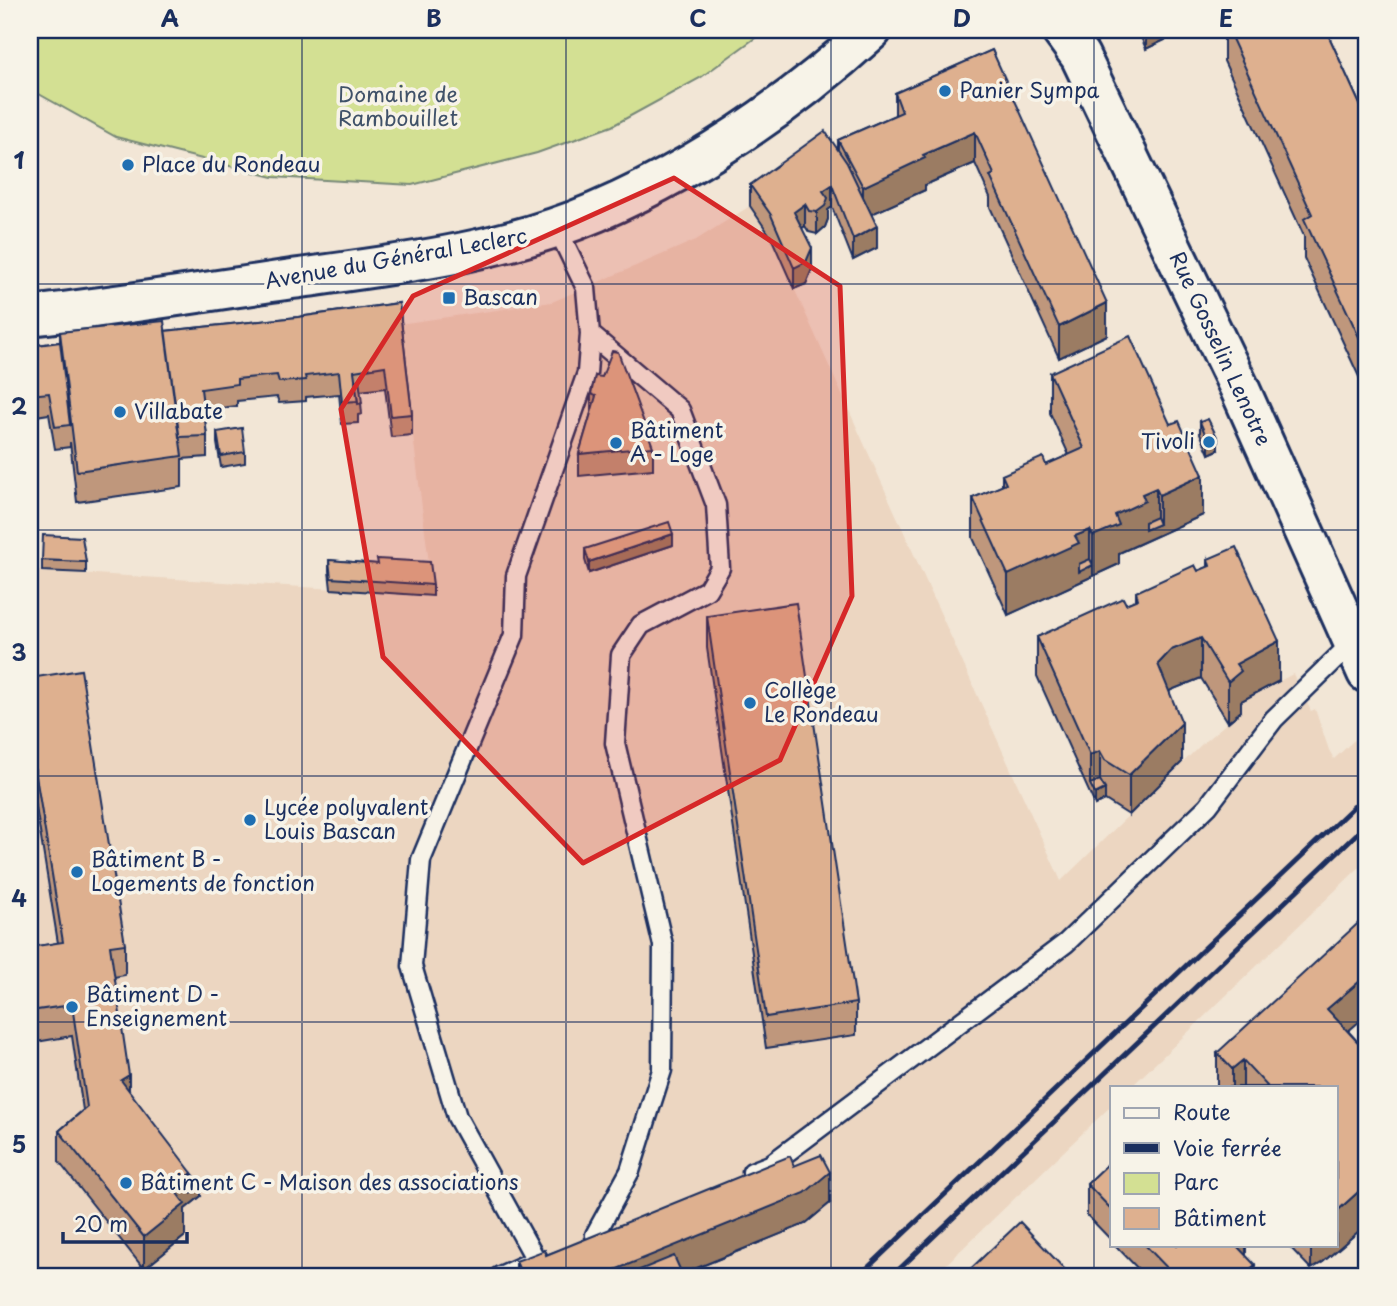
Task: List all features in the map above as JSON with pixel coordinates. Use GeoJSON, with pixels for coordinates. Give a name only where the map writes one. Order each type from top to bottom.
{"type":"FeatureCollection","features":[{"type":"Feature","properties":{"kind":"main road","name":"Avenue du Général Leclerc"},"geometry":{"type":"LineString","coordinates":[[30,316],[320,276],[488,246],[556,226],[597,212],[715,151],[829,69],[872,30]]}},
{"type":"Feature","properties":{"kind":"main road","name":"Rue Gosselin Lenotre"},"geometry":{"type":"LineString","coordinates":[[1062,30],[1080,56],[1240,387],[1360,658]]}},
{"type":"Feature","properties":{"kind":"lane"},"geometry":{"type":"LineString","coordinates":[[536,1259],[457,1117],[412,966],[421,860],[514,635],[516,576],[587,373],[590,334],[586,288],[556,226]]}},
{"type":"Feature","properties":{"kind":"lane"},"geometry":{"type":"LineString","coordinates":[[590,334],[680,410],[716,505],[720,568],[707,590],[641,625],[621,655],[615,743],[663,945],[662,1070],[630,1171],[589,1238],[620,1225]]}},
{"type":"Feature","properties":{"kind":"lane"},"geometry":{"type":"LineString","coordinates":[[733,1180],[770,1165],[1066,943],[1208,806],[1274,719],[1360,658]]}},
{"type":"Feature","properties":{"kind":"lane"},"geometry":{"type":"LineString","coordinates":[[500,1276],[560,1250]]}},
{"type":"Feature","properties":{"kind":"highlighted area"},"geometry":{"type":"Polygon","coordinates":[[[674,178],[840,286],[852,596],[780,760],[583,863],[383,657],[341,409],[413,296],[674,178]]]}},
{"type":"Feature","properties":{"kind":"shaded area"},"geometry":{"type":"Polygon","coordinates":[[[750,206],[771,237],[1061,881],[1203,743],[1241,711],[1236,704],[1293,674],[1311,711],[1315,709],[1334,759],[1367,728],[1367,860],[1132,1086],[1110,1086],[1110,1107],[934,1276],[30,1276],[30,570],[433,595],[399,324],[552,302],[696,240],[750,206]]]}},
{"type":"Feature","properties":{"kind":"green space","name":"Domaine de Rambouillet"},"geometry":{"type":"Polygon","coordinates":[[[30,30],[766,30],[700,78],[612,126],[537,153],[412,185],[273,177],[116,137],[30,89],[30,30]]]}},
{"type":"Feature","properties":{"kind":"building"},"geometry":{"type":"Polygon","coordinates":[[[1142,30],[1162,30],[1146,38],[1142,30]]]}},
{"type":"Feature","properties":{"kind":"building"},"geometry":{"type":"Polygon","coordinates":[[[1228,30],[1326,30],[1367,120],[1367,354],[1304,219],[1312,214],[1228,30]]]}},
{"type":"Feature","properties":{"kind":"building"},"geometry":{"type":"Polygon","coordinates":[[[992,50],[1107,303],[1059,327],[990,176],[994,174],[975,132],[923,155],[925,158],[863,187],[838,140],[902,112],[895,93],[992,50]]]}},
{"type":"Feature","properties":{"kind":"building"},"geometry":{"type":"Polygon","coordinates":[[[825,131],[847,163],[877,226],[853,239],[832,185],[823,191],[828,198],[825,206],[817,212],[809,211],[805,204],[794,212],[812,248],[806,262],[794,268],[771,215],[750,185],[825,131]]]}},
{"type":"Feature","properties":{"kind":"building"},"geometry":{"type":"Polygon","coordinates":[[[399,303],[412,414],[391,416],[385,366],[354,371],[358,401],[342,402],[339,372],[305,376],[306,380],[279,382],[277,375],[237,379],[237,384],[201,389],[207,436],[179,437],[165,331],[399,303]]]}},
{"type":"Feature","properties":{"kind":"building"},"geometry":{"type":"Polygon","coordinates":[[[164,321],[182,456],[77,471],[60,332],[164,321]]]}},
{"type":"Feature","properties":{"kind":"building"},"geometry":{"type":"Polygon","coordinates":[[[1130,336],[1170,424],[1179,421],[1203,475],[1159,495],[1156,488],[1142,494],[1145,501],[1115,515],[1119,525],[1093,536],[1090,530],[1075,536],[1079,543],[1008,575],[973,498],[1006,484],[1002,475],[1043,457],[1046,465],[1084,448],[1050,373],[1130,336]]]}},
{"type":"Feature","properties":{"kind":"building"},"geometry":{"type":"Polygon","coordinates":[[[60,342],[70,425],[55,427],[49,393],[30,395],[30,346],[60,342]]]}},
{"type":"Feature","properties":{"kind":"building","name":"Bâtiment A - Loge"},"geometry":{"type":"Polygon","coordinates":[[[612,351],[618,352],[653,447],[579,454],[596,396],[591,394],[595,376],[602,377],[612,351]]]}},
{"type":"Feature","properties":{"kind":"building"},"geometry":{"type":"Polygon","coordinates":[[[359,380],[362,403],[358,404],[355,381],[359,380]]]}},
{"type":"Feature","properties":{"kind":"building"},"geometry":{"type":"Polygon","coordinates":[[[1208,419],[1218,439],[1209,443],[1200,422],[1208,419]]]}},
{"type":"Feature","properties":{"kind":"building"},"geometry":{"type":"Polygon","coordinates":[[[242,428],[245,452],[221,456],[217,432],[242,428]]]}},
{"type":"Feature","properties":{"kind":"building"},"geometry":{"type":"Polygon","coordinates":[[[1156,517],[1159,524],[1145,530],[1145,522],[1156,517]]]}},
{"type":"Feature","properties":{"kind":"building"},"geometry":{"type":"Polygon","coordinates":[[[669,522],[673,534],[589,562],[585,549],[669,522]]]}},
{"type":"Feature","properties":{"kind":"building"},"geometry":{"type":"Polygon","coordinates":[[[43,535],[82,537],[86,562],[42,560],[43,535]]]}},
{"type":"Feature","properties":{"kind":"building"},"geometry":{"type":"Polygon","coordinates":[[[1236,547],[1279,641],[1236,664],[1241,671],[1228,682],[1201,638],[1171,650],[1158,664],[1182,723],[1129,775],[1105,760],[1100,751],[1090,755],[1037,637],[1123,598],[1126,604],[1138,599],[1136,592],[1195,565],[1198,571],[1210,566],[1208,559],[1236,547]]]}},
{"type":"Feature","properties":{"kind":"building"},"geometry":{"type":"Polygon","coordinates":[[[377,559],[430,562],[433,585],[331,578],[329,560],[378,564],[377,559]]]}},
{"type":"Feature","properties":{"kind":"building"},"geometry":{"type":"Polygon","coordinates":[[[1090,559],[1093,565],[1079,572],[1079,564],[1090,559]]]}},
{"type":"Feature","properties":{"kind":"building"},"geometry":{"type":"Polygon","coordinates":[[[796,603],[856,1003],[766,1017],[707,616],[796,603]]]}},
{"type":"Feature","properties":{"kind":"building"},"geometry":{"type":"Polygon","coordinates":[[[81,670],[125,944],[110,946],[129,1075],[121,1080],[192,1173],[173,1188],[185,1204],[144,1237],[59,1131],[87,1107],[72,1005],[30,1011],[30,947],[63,942],[30,739],[30,678],[81,670]]]}},
{"type":"Feature","properties":{"kind":"building"},"geometry":{"type":"Polygon","coordinates":[[[1100,780],[1105,789],[1095,794],[1090,784],[1100,780]]]}},
{"type":"Feature","properties":{"kind":"building"},"geometry":{"type":"Polygon","coordinates":[[[1367,915],[1367,975],[1327,1009],[1367,1052],[1367,1184],[1338,1210],[1338,1086],[1267,1086],[1243,1060],[1232,1069],[1217,1053],[1367,915]]]}},
{"type":"Feature","properties":{"kind":"building"},"geometry":{"type":"Polygon","coordinates":[[[821,1155],[830,1172],[805,1193],[600,1276],[522,1276],[516,1261],[545,1250],[546,1255],[790,1156],[794,1166],[821,1155]]]}},
{"type":"Feature","properties":{"kind":"building"},"geometry":{"type":"Polygon","coordinates":[[[1110,1162],[1110,1208],[1087,1184],[1110,1162]]]}},
{"type":"Feature","properties":{"kind":"building"},"geometry":{"type":"Polygon","coordinates":[[[192,1173],[201,1185],[192,1193],[192,1173]]]}},
{"type":"Feature","properties":{"kind":"building"},"geometry":{"type":"Polygon","coordinates":[[[1020,1222],[1071,1276],[963,1276],[1020,1222]]]}},
{"type":"Feature","properties":{"kind":"building"},"geometry":{"type":"Polygon","coordinates":[[[1146,1246],[1237,1246],[1255,1265],[1242,1276],[1175,1276],[1146,1246]]]}},
{"type":"Feature","properties":{"kind":"building"},"geometry":{"type":"Polygon","coordinates":[[[674,1256],[683,1276],[625,1276],[674,1256]]]}},
{"type":"Feature","properties":{"kind":"railway"},"geometry":{"type":"LineString","coordinates":[[859,1276],[1367,794]]}},
{"type":"Feature","properties":{"kind":"railway"},"geometry":{"type":"LineString","coordinates":[[892,1276],[1367,824]]}},
{"type":"Feature","properties":{"kind":"place","name":"Panier Sympa"},"geometry":{"type":"Point","coordinates":[945,91]}},
{"type":"Feature","properties":{"kind":"place","name":"Place du Rondeau"},"geometry":{"type":"Point","coordinates":[128,165]}},
{"type":"Feature","properties":{"kind":"place","name":"Bascan"},"geometry":{"type":"Point","coordinates":[449,298]}},
{"type":"Feature","properties":{"kind":"place","name":"Villabate"},"geometry":{"type":"Point","coordinates":[120,412]}},
{"type":"Feature","properties":{"kind":"place","name":"Tivoli"},"geometry":{"type":"Point","coordinates":[1209,442]}},
{"type":"Feature","properties":{"kind":"place","name":"Bâtiment A - Loge"},"geometry":{"type":"Point","coordinates":[616,443]}},
{"type":"Feature","properties":{"kind":"place","name":"Collège Le Rondeau"},"geometry":{"type":"Point","coordinates":[750,703]}},
{"type":"Feature","properties":{"kind":"place","name":"Lycée polyvalent Louis Bascan"},"geometry":{"type":"Point","coordinates":[250,820]}},
{"type":"Feature","properties":{"kind":"place","name":"Bâtiment B - Logements de fonction"},"geometry":{"type":"Point","coordinates":[77,872]}},
{"type":"Feature","properties":{"kind":"place","name":"Bâtiment D - Enseignement"},"geometry":{"type":"Point","coordinates":[72,1007]}},
{"type":"Feature","properties":{"kind":"place","name":"Bâtiment C - Maison des associations"},"geometry":{"type":"Point","coordinates":[126,1183]}}]}
